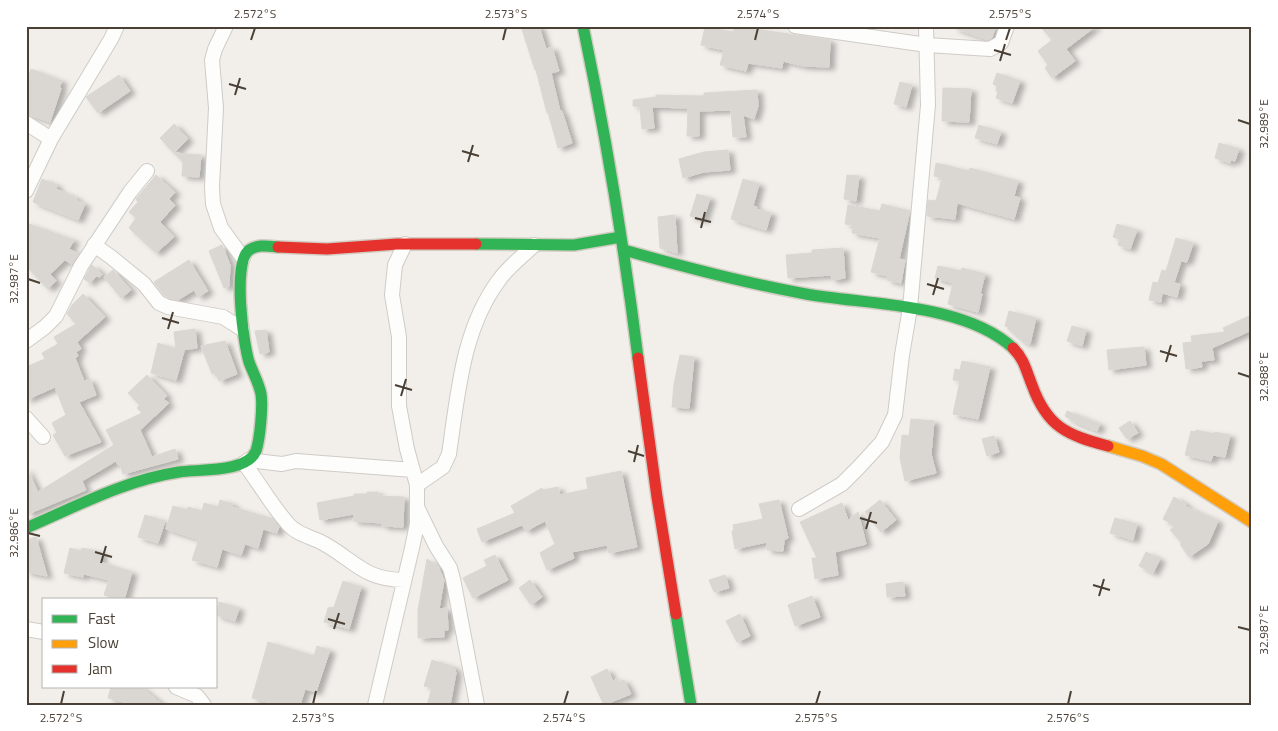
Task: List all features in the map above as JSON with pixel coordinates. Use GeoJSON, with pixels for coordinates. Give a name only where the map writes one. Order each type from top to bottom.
{"type":"FeatureCollection","features":[{"type":"Feature","properties":{"kind":"street"},"geometry":{"type":"LineString","coordinates":[[26,191],[51,139],[117,26]]}},
{"type":"Feature","properties":{"kind":"street"},"geometry":{"type":"LineString","coordinates":[[226,26],[215,48],[212,60],[216,108],[212,187],[213,204],[221,228],[243,258]]}},
{"type":"Feature","properties":{"kind":"street"},"geometry":{"type":"LineString","coordinates":[[583,26],[601,114],[624,250],[657,497],[691,705]]}},
{"type":"Feature","properties":{"kind":"street"},"geometry":{"type":"LineString","coordinates":[[799,509],[842,484],[882,442],[895,415],[910,308],[928,105],[928,45],[926,26]]}},
{"type":"Feature","properties":{"kind":"street"},"geometry":{"type":"LineString","coordinates":[[805,27],[928,45],[990,48],[1001,43],[1007,26]]}},
{"type":"Feature","properties":{"kind":"street"},"geometry":{"type":"LineString","coordinates":[[26,123],[51,139]]}},
{"type":"Feature","properties":{"kind":"street"},"geometry":{"type":"LineString","coordinates":[[26,341],[56,316],[81,266],[94,245],[130,192],[147,171]]}},
{"type":"Feature","properties":{"kind":"street"},"geometry":{"type":"LineString","coordinates":[[26,528],[134,482],[178,472],[238,466],[246,462],[257,448],[260,434],[261,395],[249,361],[242,329],[241,269],[243,258],[249,250],[258,246],[327,249],[405,244],[574,245],[621,237]]}},
{"type":"Feature","properties":{"kind":"street"},"geometry":{"type":"LineString","coordinates":[[375,705],[417,524],[418,509],[417,485],[407,449],[399,406],[399,337],[392,295],[395,265],[405,244]]}},
{"type":"Feature","properties":{"kind":"street"},"geometry":{"type":"LineString","coordinates":[[94,245],[111,256],[144,284],[160,303],[168,307],[223,317],[242,329]]}},
{"type":"Feature","properties":{"kind":"street"},"geometry":{"type":"LineString","coordinates":[[417,485],[443,467],[449,454],[466,349],[481,308],[500,278],[534,245]]}},
{"type":"Feature","properties":{"kind":"street"},"geometry":{"type":"LineString","coordinates":[[624,250],[695,270],[806,294],[910,308],[942,314],[979,326],[1004,340],[1021,356],[1038,403],[1053,423],[1068,432],[1092,442],[1142,456],[1161,464],[1252,522]]}},
{"type":"Feature","properties":{"kind":"street"},"geometry":{"type":"LineString","coordinates":[[26,418],[43,437]]}},
{"type":"Feature","properties":{"kind":"street"},"geometry":{"type":"LineString","coordinates":[[246,462],[282,464],[296,461],[413,470]]}},
{"type":"Feature","properties":{"kind":"street"},"geometry":{"type":"LineString","coordinates":[[246,462],[290,527],[302,535],[319,542],[369,574],[387,580],[404,580]]}},
{"type":"Feature","properties":{"kind":"street"},"geometry":{"type":"LineString","coordinates":[[418,509],[436,546],[450,568],[477,705]]}},
{"type":"Feature","properties":{"kind":"street"},"geometry":{"type":"LineString","coordinates":[[26,629],[42,632]]}},
{"type":"Feature","properties":{"kind":"street"},"geometry":{"type":"LineString","coordinates":[[178,688],[197,696],[204,705]]}},
{"type":"Feature","properties":{"kind":"building"},"geometry":{"type":"Polygon","coordinates":[[[521,26],[539,26],[546,49],[552,47],[559,71],[551,73],[560,111],[562,111],[572,143],[558,148],[536,70],[521,26]]]}},
{"type":"Feature","properties":{"kind":"building"},"geometry":{"type":"Polygon","coordinates":[[[735,26],[748,26],[747,28],[830,40],[829,67],[803,66],[783,61],[782,68],[748,63],[746,71],[720,65],[724,50],[701,45],[705,27],[733,32],[735,26]]]}},
{"type":"Feature","properties":{"kind":"building"},"geometry":{"type":"Polygon","coordinates":[[[954,26],[996,26],[992,38],[988,40],[954,28],[954,26]]]}},
{"type":"Feature","properties":{"kind":"building"},"geometry":{"type":"Polygon","coordinates":[[[1040,26],[1096,26],[1066,49],[1075,61],[1052,78],[1045,68],[1048,65],[1038,51],[1052,40],[1040,26]]]}},
{"type":"Feature","properties":{"kind":"building"},"geometry":{"type":"Polygon","coordinates":[[[31,69],[62,81],[50,122],[26,114],[26,84],[31,69]]]}},
{"type":"Feature","properties":{"kind":"building"},"geometry":{"type":"Polygon","coordinates":[[[997,73],[1020,81],[1012,103],[996,98],[997,86],[993,84],[997,73]]]}},
{"type":"Feature","properties":{"kind":"building"},"geometry":{"type":"Polygon","coordinates":[[[119,75],[130,91],[98,113],[86,97],[119,75]]]}},
{"type":"Feature","properties":{"kind":"building"},"geometry":{"type":"Polygon","coordinates":[[[900,82],[912,85],[906,107],[894,104],[900,82]]]}},
{"type":"Feature","properties":{"kind":"building"},"geometry":{"type":"Polygon","coordinates":[[[943,88],[971,89],[969,122],[942,121],[943,88]]]}},
{"type":"Feature","properties":{"kind":"building"},"geometry":{"type":"Polygon","coordinates":[[[757,90],[758,106],[754,119],[743,115],[746,137],[733,137],[731,110],[699,111],[699,136],[687,136],[688,108],[652,107],[654,128],[642,129],[640,107],[633,106],[633,100],[656,97],[656,95],[704,96],[704,93],[757,90]]]}},
{"type":"Feature","properties":{"kind":"building"},"geometry":{"type":"Polygon","coordinates":[[[174,124],[188,139],[174,153],[160,138],[174,124]]]}},
{"type":"Feature","properties":{"kind":"building"},"geometry":{"type":"Polygon","coordinates":[[[979,125],[1001,132],[997,144],[975,138],[979,125]]]}},
{"type":"Feature","properties":{"kind":"building"},"geometry":{"type":"Polygon","coordinates":[[[1219,143],[1239,149],[1235,161],[1230,160],[1230,163],[1215,158],[1219,143]]]}},
{"type":"Feature","properties":{"kind":"building"},"geometry":{"type":"Polygon","coordinates":[[[728,150],[730,170],[704,172],[683,178],[679,159],[704,152],[728,150]]]}},
{"type":"Feature","properties":{"kind":"building"},"geometry":{"type":"Polygon","coordinates":[[[174,153],[201,155],[199,177],[182,176],[183,162],[174,153]]]}},
{"type":"Feature","properties":{"kind":"building"},"geometry":{"type":"Polygon","coordinates":[[[936,163],[969,171],[970,168],[1018,181],[1014,196],[1020,198],[1014,219],[957,203],[955,219],[927,216],[928,200],[936,201],[942,178],[934,176],[936,163]]]}},
{"type":"Feature","properties":{"kind":"building"},"geometry":{"type":"Polygon","coordinates":[[[156,175],[175,192],[169,199],[175,205],[160,222],[174,237],[156,253],[129,228],[136,218],[129,212],[138,202],[136,199],[156,175]]]}},
{"type":"Feature","properties":{"kind":"building"},"geometry":{"type":"Polygon","coordinates":[[[847,175],[859,176],[856,201],[844,199],[847,175]]]}},
{"type":"Feature","properties":{"kind":"building"},"geometry":{"type":"Polygon","coordinates":[[[42,179],[57,185],[56,189],[77,198],[76,200],[85,204],[78,220],[33,202],[42,179]]]}},
{"type":"Feature","properties":{"kind":"building"},"geometry":{"type":"Polygon","coordinates":[[[743,179],[759,184],[753,206],[757,207],[756,209],[771,213],[766,230],[731,219],[743,179]]]}},
{"type":"Feature","properties":{"kind":"building"},"geometry":{"type":"Polygon","coordinates":[[[697,194],[710,198],[703,220],[690,216],[697,194]]]}},
{"type":"Feature","properties":{"kind":"building"},"geometry":{"type":"Polygon","coordinates":[[[882,204],[910,211],[899,259],[905,260],[901,283],[887,280],[888,276],[871,272],[880,238],[852,233],[853,225],[845,224],[848,205],[880,211],[882,204]]]}},
{"type":"Feature","properties":{"kind":"building"},"geometry":{"type":"Polygon","coordinates":[[[675,215],[677,253],[660,248],[658,217],[675,215]]]}},
{"type":"Feature","properties":{"kind":"building"},"geometry":{"type":"Polygon","coordinates":[[[26,223],[74,240],[69,249],[79,254],[72,264],[65,260],[50,274],[56,281],[48,289],[26,266],[26,223]]]}},
{"type":"Feature","properties":{"kind":"building"},"geometry":{"type":"Polygon","coordinates":[[[1117,224],[1137,230],[1130,249],[1118,245],[1120,239],[1113,237],[1117,224]]]}},
{"type":"Feature","properties":{"kind":"building"},"geometry":{"type":"Polygon","coordinates":[[[1176,238],[1193,243],[1187,262],[1181,261],[1174,283],[1180,284],[1177,297],[1162,293],[1161,302],[1149,300],[1153,282],[1158,283],[1162,270],[1166,271],[1176,238]]]}},
{"type":"Feature","properties":{"kind":"building"},"geometry":{"type":"Polygon","coordinates":[[[222,245],[230,265],[229,286],[224,288],[209,251],[222,245]]]}},
{"type":"Feature","properties":{"kind":"building"},"geometry":{"type":"Polygon","coordinates":[[[843,248],[845,278],[832,280],[831,275],[788,278],[786,255],[812,253],[812,250],[843,248]]]}},
{"type":"Feature","properties":{"kind":"building"},"geometry":{"type":"Polygon","coordinates":[[[189,260],[208,291],[198,297],[194,290],[178,300],[165,296],[154,282],[189,260]]]}},
{"type":"Feature","properties":{"kind":"building"},"geometry":{"type":"Polygon","coordinates":[[[92,265],[102,274],[100,277],[96,276],[90,283],[84,279],[92,265]]]}},
{"type":"Feature","properties":{"kind":"building"},"geometry":{"type":"Polygon","coordinates":[[[938,266],[961,271],[962,268],[985,274],[978,312],[948,304],[953,283],[935,278],[938,266]]]}},
{"type":"Feature","properties":{"kind":"building"},"geometry":{"type":"Polygon","coordinates":[[[113,270],[131,290],[121,298],[104,277],[113,270]]]}},
{"type":"Feature","properties":{"kind":"building"},"geometry":{"type":"Polygon","coordinates":[[[83,294],[105,317],[77,342],[81,349],[76,352],[78,356],[75,358],[84,381],[90,379],[96,395],[79,402],[101,442],[65,456],[53,435],[57,433],[52,423],[66,415],[55,387],[26,400],[26,367],[45,359],[42,353],[58,344],[54,337],[76,324],[67,314],[72,305],[83,294]]]}},
{"type":"Feature","properties":{"kind":"building"},"geometry":{"type":"Polygon","coordinates":[[[1009,311],[1036,318],[1030,344],[1023,342],[1005,326],[1009,311]]]}},
{"type":"Feature","properties":{"kind":"building"},"geometry":{"type":"Polygon","coordinates":[[[1249,316],[1252,322],[1252,330],[1212,348],[1214,360],[1201,361],[1202,367],[1186,369],[1183,343],[1192,342],[1191,336],[1225,332],[1223,328],[1249,316]]]}},
{"type":"Feature","properties":{"kind":"building"},"geometry":{"type":"Polygon","coordinates":[[[1072,326],[1086,330],[1082,346],[1067,341],[1072,326]]]}},
{"type":"Feature","properties":{"kind":"building"},"geometry":{"type":"Polygon","coordinates":[[[195,329],[197,348],[182,350],[184,351],[176,380],[151,373],[158,343],[176,349],[174,332],[195,329]]]}},
{"type":"Feature","properties":{"kind":"building"},"geometry":{"type":"Polygon","coordinates":[[[266,330],[269,352],[260,354],[255,331],[266,330]]]}},
{"type":"Feature","properties":{"kind":"building"},"geometry":{"type":"Polygon","coordinates":[[[225,341],[237,374],[219,381],[216,373],[212,374],[201,346],[225,341]]]}},
{"type":"Feature","properties":{"kind":"building"},"geometry":{"type":"Polygon","coordinates":[[[1144,347],[1146,365],[1109,370],[1107,350],[1144,347]]]}},
{"type":"Feature","properties":{"kind":"building"},"geometry":{"type":"Polygon","coordinates":[[[680,355],[694,357],[689,408],[672,407],[674,384],[680,355]]]}},
{"type":"Feature","properties":{"kind":"building"},"geometry":{"type":"Polygon","coordinates":[[[962,361],[990,367],[978,419],[953,414],[960,381],[953,380],[955,369],[960,370],[962,361]]]}},
{"type":"Feature","properties":{"kind":"building"},"geometry":{"type":"Polygon","coordinates":[[[147,375],[167,396],[163,399],[169,403],[140,430],[152,457],[175,449],[178,459],[123,474],[120,464],[118,465],[116,461],[82,481],[86,490],[28,514],[26,510],[26,468],[38,492],[114,445],[106,430],[142,413],[137,408],[140,405],[128,393],[147,375]]]}},
{"type":"Feature","properties":{"kind":"building"},"geometry":{"type":"Polygon","coordinates":[[[1067,411],[1100,424],[1097,431],[1065,416],[1067,411]]]}},
{"type":"Feature","properties":{"kind":"building"},"geometry":{"type":"Polygon","coordinates":[[[911,419],[934,421],[931,454],[936,473],[905,481],[900,458],[902,435],[909,436],[911,419]]]}},
{"type":"Feature","properties":{"kind":"building"},"geometry":{"type":"Polygon","coordinates":[[[1130,421],[1138,433],[1127,439],[1119,428],[1130,421]]]}},
{"type":"Feature","properties":{"kind":"building"},"geometry":{"type":"Polygon","coordinates":[[[1196,430],[1230,435],[1225,457],[1213,455],[1211,461],[1185,455],[1191,431],[1195,432],[1196,430]]]}},
{"type":"Feature","properties":{"kind":"building"},"geometry":{"type":"Polygon","coordinates":[[[994,436],[999,452],[987,456],[982,439],[994,436]]]}},
{"type":"Feature","properties":{"kind":"building"},"geometry":{"type":"Polygon","coordinates":[[[621,471],[637,547],[609,553],[607,545],[572,552],[574,558],[547,570],[540,553],[555,544],[545,521],[526,531],[522,525],[482,542],[477,529],[515,513],[511,506],[542,488],[543,490],[558,487],[560,495],[588,489],[586,478],[621,471]]]}},
{"type":"Feature","properties":{"kind":"building"},"geometry":{"type":"Polygon","coordinates":[[[367,492],[378,492],[378,496],[404,497],[403,527],[382,526],[382,523],[353,521],[354,514],[320,520],[317,503],[354,496],[354,494],[367,494],[367,492]]]}},
{"type":"Feature","properties":{"kind":"building"},"geometry":{"type":"Polygon","coordinates":[[[1174,497],[1186,504],[1185,506],[1218,521],[1208,544],[1189,557],[1180,544],[1182,543],[1170,530],[1175,526],[1163,519],[1174,497]]]}},
{"type":"Feature","properties":{"kind":"building"},"geometry":{"type":"Polygon","coordinates":[[[220,500],[233,504],[232,507],[273,519],[279,527],[277,533],[263,529],[258,548],[245,544],[241,555],[222,549],[217,567],[192,560],[198,542],[196,541],[197,539],[166,529],[173,506],[187,510],[188,507],[202,511],[204,503],[218,507],[220,500]]]}},
{"type":"Feature","properties":{"kind":"building"},"geometry":{"type":"Polygon","coordinates":[[[779,500],[788,538],[784,540],[783,551],[767,550],[767,542],[735,549],[733,525],[763,519],[759,504],[779,500]]]}},
{"type":"Feature","properties":{"kind":"building"},"geometry":{"type":"Polygon","coordinates":[[[880,500],[896,520],[881,532],[865,512],[880,500]]]}},
{"type":"Feature","properties":{"kind":"building"},"geometry":{"type":"Polygon","coordinates":[[[842,503],[848,520],[858,512],[866,544],[835,552],[838,575],[815,579],[812,558],[817,558],[800,522],[842,503]]]}},
{"type":"Feature","properties":{"kind":"building"},"geometry":{"type":"Polygon","coordinates":[[[145,515],[165,521],[158,543],[138,537],[145,515]]]}},
{"type":"Feature","properties":{"kind":"building"},"geometry":{"type":"Polygon","coordinates":[[[1115,518],[1137,524],[1133,540],[1110,533],[1115,518]]]}},
{"type":"Feature","properties":{"kind":"building"},"geometry":{"type":"Polygon","coordinates":[[[36,537],[47,576],[26,572],[26,540],[36,537]]]}},
{"type":"Feature","properties":{"kind":"building"},"geometry":{"type":"Polygon","coordinates":[[[70,548],[81,551],[82,548],[102,552],[100,562],[132,572],[125,598],[110,598],[104,595],[109,580],[84,574],[83,577],[64,573],[70,548]]]}},
{"type":"Feature","properties":{"kind":"building"},"geometry":{"type":"Polygon","coordinates":[[[1146,552],[1160,559],[1153,573],[1139,566],[1146,552]]]}},
{"type":"Feature","properties":{"kind":"building"},"geometry":{"type":"Polygon","coordinates":[[[495,555],[508,580],[473,598],[463,578],[487,566],[484,560],[495,555]]]}},
{"type":"Feature","properties":{"kind":"building"},"geometry":{"type":"Polygon","coordinates":[[[427,559],[438,566],[444,580],[439,609],[447,608],[448,630],[444,630],[444,637],[418,638],[418,610],[427,559]]]}},
{"type":"Feature","properties":{"kind":"building"},"geometry":{"type":"Polygon","coordinates":[[[725,575],[729,588],[714,592],[709,580],[725,575]]]}},
{"type":"Feature","properties":{"kind":"building"},"geometry":{"type":"Polygon","coordinates":[[[530,580],[542,597],[531,605],[519,588],[530,580]]]}},
{"type":"Feature","properties":{"kind":"building"},"geometry":{"type":"Polygon","coordinates":[[[343,581],[361,587],[349,629],[324,622],[328,608],[334,607],[343,581]]]}},
{"type":"Feature","properties":{"kind":"building"},"geometry":{"type":"Polygon","coordinates":[[[903,582],[905,596],[887,597],[886,584],[903,582]]]}},
{"type":"Feature","properties":{"kind":"building"},"geometry":{"type":"Polygon","coordinates":[[[812,596],[820,617],[795,626],[788,605],[812,596]]]}},
{"type":"Feature","properties":{"kind":"building"},"geometry":{"type":"Polygon","coordinates":[[[219,602],[239,608],[235,621],[218,616],[219,602]]]}},
{"type":"Feature","properties":{"kind":"building"},"geometry":{"type":"Polygon","coordinates":[[[740,614],[750,636],[737,642],[726,621],[740,614]]]}},
{"type":"Feature","properties":{"kind":"building"},"geometry":{"type":"Polygon","coordinates":[[[268,642],[314,656],[317,646],[330,650],[316,692],[305,689],[300,705],[266,705],[267,702],[252,698],[268,642]]]}},
{"type":"Feature","properties":{"kind":"building"},"geometry":{"type":"Polygon","coordinates":[[[432,660],[454,667],[456,673],[450,705],[427,705],[432,688],[424,686],[432,660]]]}},
{"type":"Feature","properties":{"kind":"building"},"geometry":{"type":"Polygon","coordinates":[[[607,669],[613,681],[617,678],[619,682],[624,680],[631,694],[604,705],[591,677],[607,669]]]}},
{"type":"Feature","properties":{"kind":"building"},"geometry":{"type":"Polygon","coordinates":[[[111,688],[142,688],[163,705],[135,705],[108,698],[111,688]]]}},
{"type":"Feature","properties":{"kind":"traffic: fast"},"geometry":{"type":"LineString","coordinates":[[583,26],[614,191],[638,358]]}},
{"type":"Feature","properties":{"kind":"traffic: fast"},"geometry":{"type":"LineString","coordinates":[[476,244],[574,245],[621,237]]}},
{"type":"Feature","properties":{"kind":"traffic: fast"},"geometry":{"type":"LineString","coordinates":[[26,528],[101,495],[139,481],[179,472],[233,467],[251,458],[256,451],[259,439],[262,399],[249,362],[244,338],[240,287],[241,271],[243,259],[251,249],[262,246],[278,247]]}},
{"type":"Feature","properties":{"kind":"traffic: fast"},"geometry":{"type":"LineString","coordinates":[[624,250],[669,263],[783,290],[914,308],[942,314],[969,322],[993,333],[1013,348]]}},
{"type":"Feature","properties":{"kind":"traffic: fast"},"geometry":{"type":"LineString","coordinates":[[676,614],[691,705]]}},
{"type":"Feature","properties":{"kind":"traffic: slow"},"geometry":{"type":"LineString","coordinates":[[1108,446],[1161,464],[1252,522]]}},
{"type":"Feature","properties":{"kind":"traffic: jam"},"geometry":{"type":"LineString","coordinates":[[278,247],[327,249],[397,244],[476,244]]}},
{"type":"Feature","properties":{"kind":"traffic: jam"},"geometry":{"type":"LineString","coordinates":[[1013,348],[1022,361],[1044,411],[1052,420],[1070,433],[1108,446]]}},
{"type":"Feature","properties":{"kind":"traffic: jam"},"geometry":{"type":"LineString","coordinates":[[638,358],[657,497],[676,614]]}}]}
